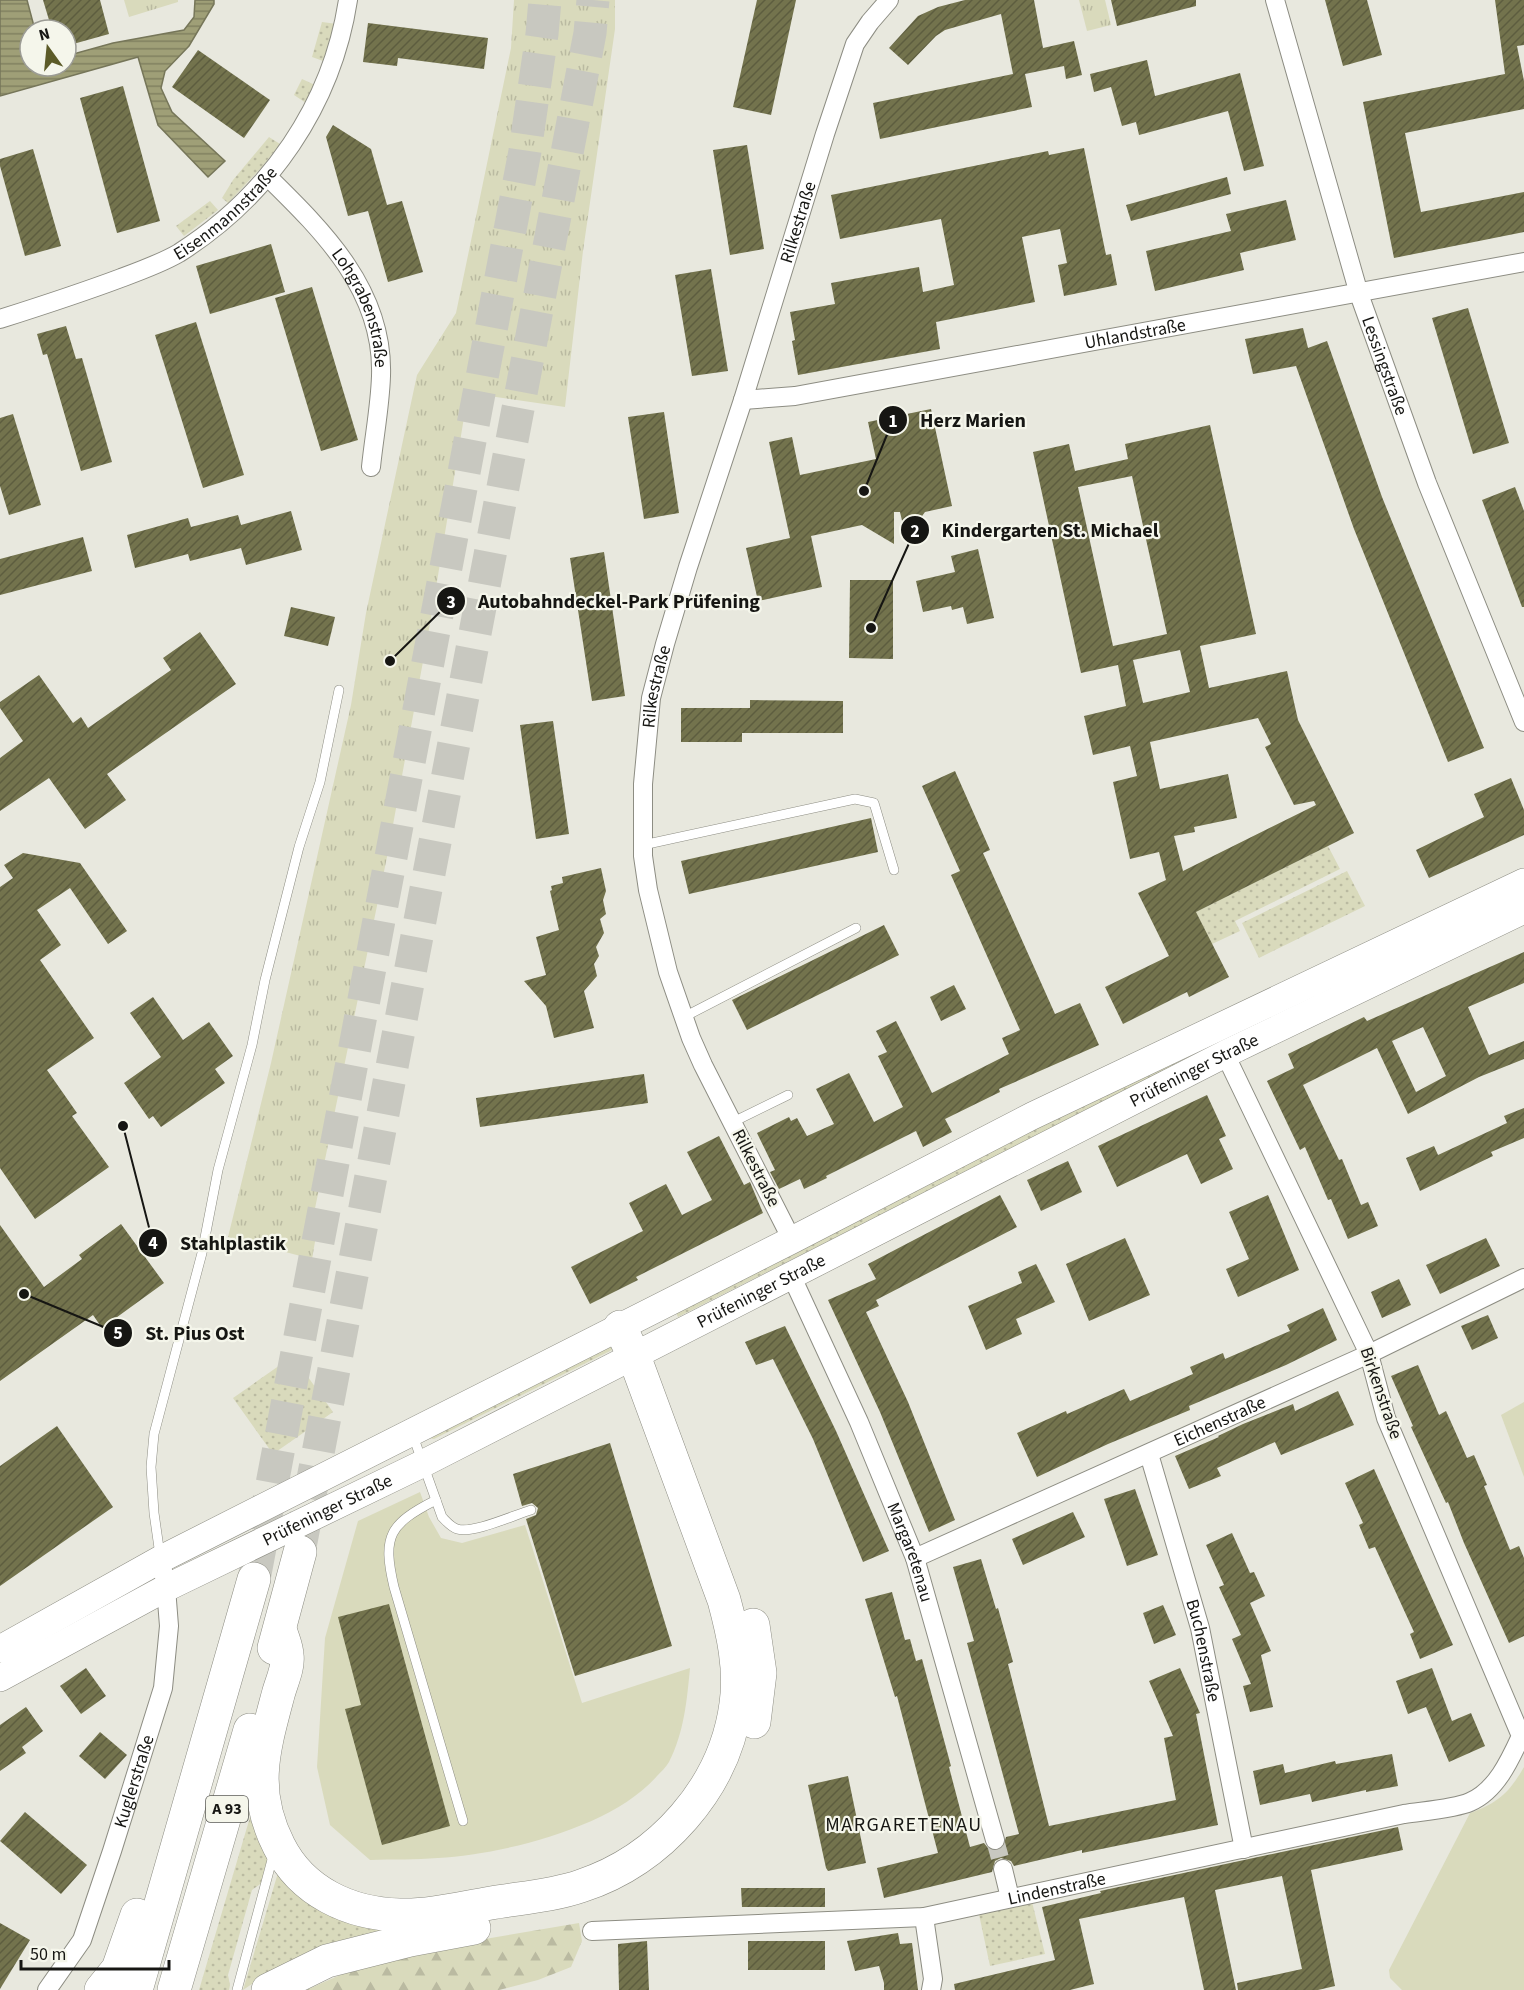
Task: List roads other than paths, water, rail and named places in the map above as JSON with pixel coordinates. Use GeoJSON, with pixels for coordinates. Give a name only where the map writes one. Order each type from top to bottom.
{"type":"FeatureCollection","features":[{"type":"Feature","properties":{"kind":"highway"},"geometry":{"type":"LineString","coordinates":[[268,1990],[327,1961],[356,1953],[410,1940],[558,1912],[601,1901],[644,1880],[675,1857],[704,1828],[729,1793],[756,1717],[760,1672],[756,1633],[744,1590],[644,1351],[628,1323]]}},
{"type":"Feature","properties":{"kind":"highway"},"geometry":{"type":"LineString","coordinates":[[280,1629],[288,1656],[264,1746],[261,1772],[262,1796],[279,1847],[295,1870],[316,1891],[337,1902],[368,1912],[400,1916],[436,1912],[580,1887],[614,1873],[649,1851],[676,1827],[701,1795],[718,1764],[730,1732],[736,1703],[737,1667],[733,1631],[724,1600],[644,1351]]}},
{"type":"Feature","properties":{"kind":"highway","name":"A 93"},"geometry":{"type":"LineString","coordinates":[[174,1990],[280,1629],[300,1552]]}},
{"type":"Feature","properties":{"kind":"highway","name":"A 93"},"geometry":{"type":"LineString","coordinates":[[136,1990],[254,1579]]}},
{"type":"Feature","properties":{"kind":"highway"},"geometry":{"type":"LineString","coordinates":[[101,1990],[118,1969],[153,1869],[179,1843]]}},
{"type":"Feature","properties":{"kind":"street","name":"Eisenmannstraße"},"geometry":{"type":"LineString","coordinates":[[0,319],[71,297],[177,254],[227,218],[268,177],[294,141],[317,102],[335,59],[348,0]]}},
{"type":"Feature","properties":{"kind":"street","name":"Rilkestraße"},"geometry":{"type":"LineString","coordinates":[[792,1240],[704,1065],[684,1017],[659,938],[648,890],[643,844],[643,784],[651,698],[688,567],[855,44],[889,0]]}},
{"type":"Feature","properties":{"kind":"street","name":"Lessingstraße"},"geometry":{"type":"LineString","coordinates":[[1275,0],[1359,294],[1427,483],[1524,722]]}},
{"type":"Feature","properties":{"kind":"street","name":"Lohgrabenstraße"},"geometry":{"type":"LineString","coordinates":[[268,177],[318,226],[341,256],[363,292],[370,309],[376,334],[381,376],[371,467]]}},
{"type":"Feature","properties":{"kind":"street","name":"Uhlandstraße"},"geometry":{"type":"LineString","coordinates":[[743,400],[795,396],[1524,262]]}},
{"type":"Feature","properties":{"kind":"street","name":"Prüfeninger Straße"},"geometry":{"type":"LineString","coordinates":[[0,1649],[161,1559],[1032,1116],[1524,882]]}},
{"type":"Feature","properties":{"kind":"street","name":"Prüfeninger Straße"},"geometry":{"type":"LineString","coordinates":[[0,1678],[166,1588],[424,1463],[1225,1054],[1524,910]]}},
{"type":"Feature","properties":{"kind":"street","name":"Birkenstraße"},"geometry":{"type":"LineString","coordinates":[[1225,1054],[1370,1354],[1386,1418],[1521,1736],[1503,1770]]}},
{"type":"Feature","properties":{"kind":"street","name":"Margaretenau"},"geometry":{"type":"LineString","coordinates":[[791,1275],[859,1422],[915,1558],[995,1840]]}},
{"type":"Feature","properties":{"kind":"street","name":"Eichenstraße"},"geometry":{"type":"LineString","coordinates":[[915,1558],[1370,1354],[1524,1278]]}},
{"type":"Feature","properties":{"kind":"street","name":"Buchenstraße"},"geometry":{"type":"LineString","coordinates":[[1149,1454],[1200,1628],[1244,1849]]}},
{"type":"Feature","properties":{"kind":"street","name":"Kuglerstraße"},"geometry":{"type":"LineString","coordinates":[[46,1990],[82,1940],[163,1688],[169,1626],[161,1559]]}},
{"type":"Feature","properties":{"kind":"street","name":"Lindenstraße"},"geometry":{"type":"LineString","coordinates":[[592,1931],[924,1917],[1469,1802],[1486,1792],[1503,1770]]}},
{"type":"Feature","properties":{"kind":"street"},"geometry":{"type":"LineString","coordinates":[[1003,1869],[1010,1898]]}},
{"type":"Feature","properties":{"kind":"street"},"geometry":{"type":"LineString","coordinates":[[924,1917],[933,1979],[931,1990]]}},
{"type":"Feature","properties":{"kind":"lane"},"geometry":{"type":"LineString","coordinates":[[161,1559],[154,1513],[151,1467],[154,1434],[202,1253],[218,1170],[252,1045],[299,847],[320,782],[339,690]]}},
{"type":"Feature","properties":{"kind":"lane"},"geometry":{"type":"LineString","coordinates":[[643,844],[855,799],[874,803],[894,870]]}},
{"type":"Feature","properties":{"kind":"lane"},"geometry":{"type":"LineString","coordinates":[[684,1017],[856,928]]}},
{"type":"Feature","properties":{"kind":"lane"},"geometry":{"type":"LineString","coordinates":[[733,1122],[788,1095]]}},
{"type":"Feature","properties":{"kind":"lane"},"geometry":{"type":"LineString","coordinates":[[411,1431],[442,1517],[450,1526],[459,1530],[471,1529],[531,1510]]}},
{"type":"Feature","properties":{"kind":"lane"},"geometry":{"type":"LineString","coordinates":[[436,1500],[417,1509],[395,1527],[388,1551],[394,1587],[463,1821]]}},
{"type":"Feature","properties":{"kind":"lane"},"geometry":{"type":"LineString","coordinates":[[237,1990],[273,1862],[272,1829]]}},
{"type":"Feature","properties":{"kind":"tunnel"},"geometry":{"type":"LineString","coordinates":[[254,1579],[525,151],[545,0]]}},
{"type":"Feature","properties":{"kind":"tunnel"},"geometry":{"type":"LineString","coordinates":[[300,1547],[590,33],[593,0]]}},
{"type":"Feature","properties":{"kind":"tunnel"},"geometry":{"type":"LineString","coordinates":[[995,1840],[1003,1869]]}},
{"type":"Feature","properties":{"kind":"place","name":"Herz Marien"},"geometry":{"type":"Point","coordinates":[864,491]}},
{"type":"Feature","properties":{"kind":"place","name":"Kindergarten St. Michael"},"geometry":{"type":"Point","coordinates":[871,628]}},
{"type":"Feature","properties":{"kind":"place","name":"Autobahndeckel-Park Prüfening"},"geometry":{"type":"Point","coordinates":[390,661]}},
{"type":"Feature","properties":{"kind":"place","name":"Stahlplastik"},"geometry":{"type":"Point","coordinates":[123,1126]}},
{"type":"Feature","properties":{"kind":"place","name":"St. Pius Ost"},"geometry":{"type":"Point","coordinates":[24,1294]}},
{"type":"Feature","properties":{"kind":"district","name":"MARGARETENAU"},"geometry":{"type":"Point","coordinates":[904,1825]}}]}
